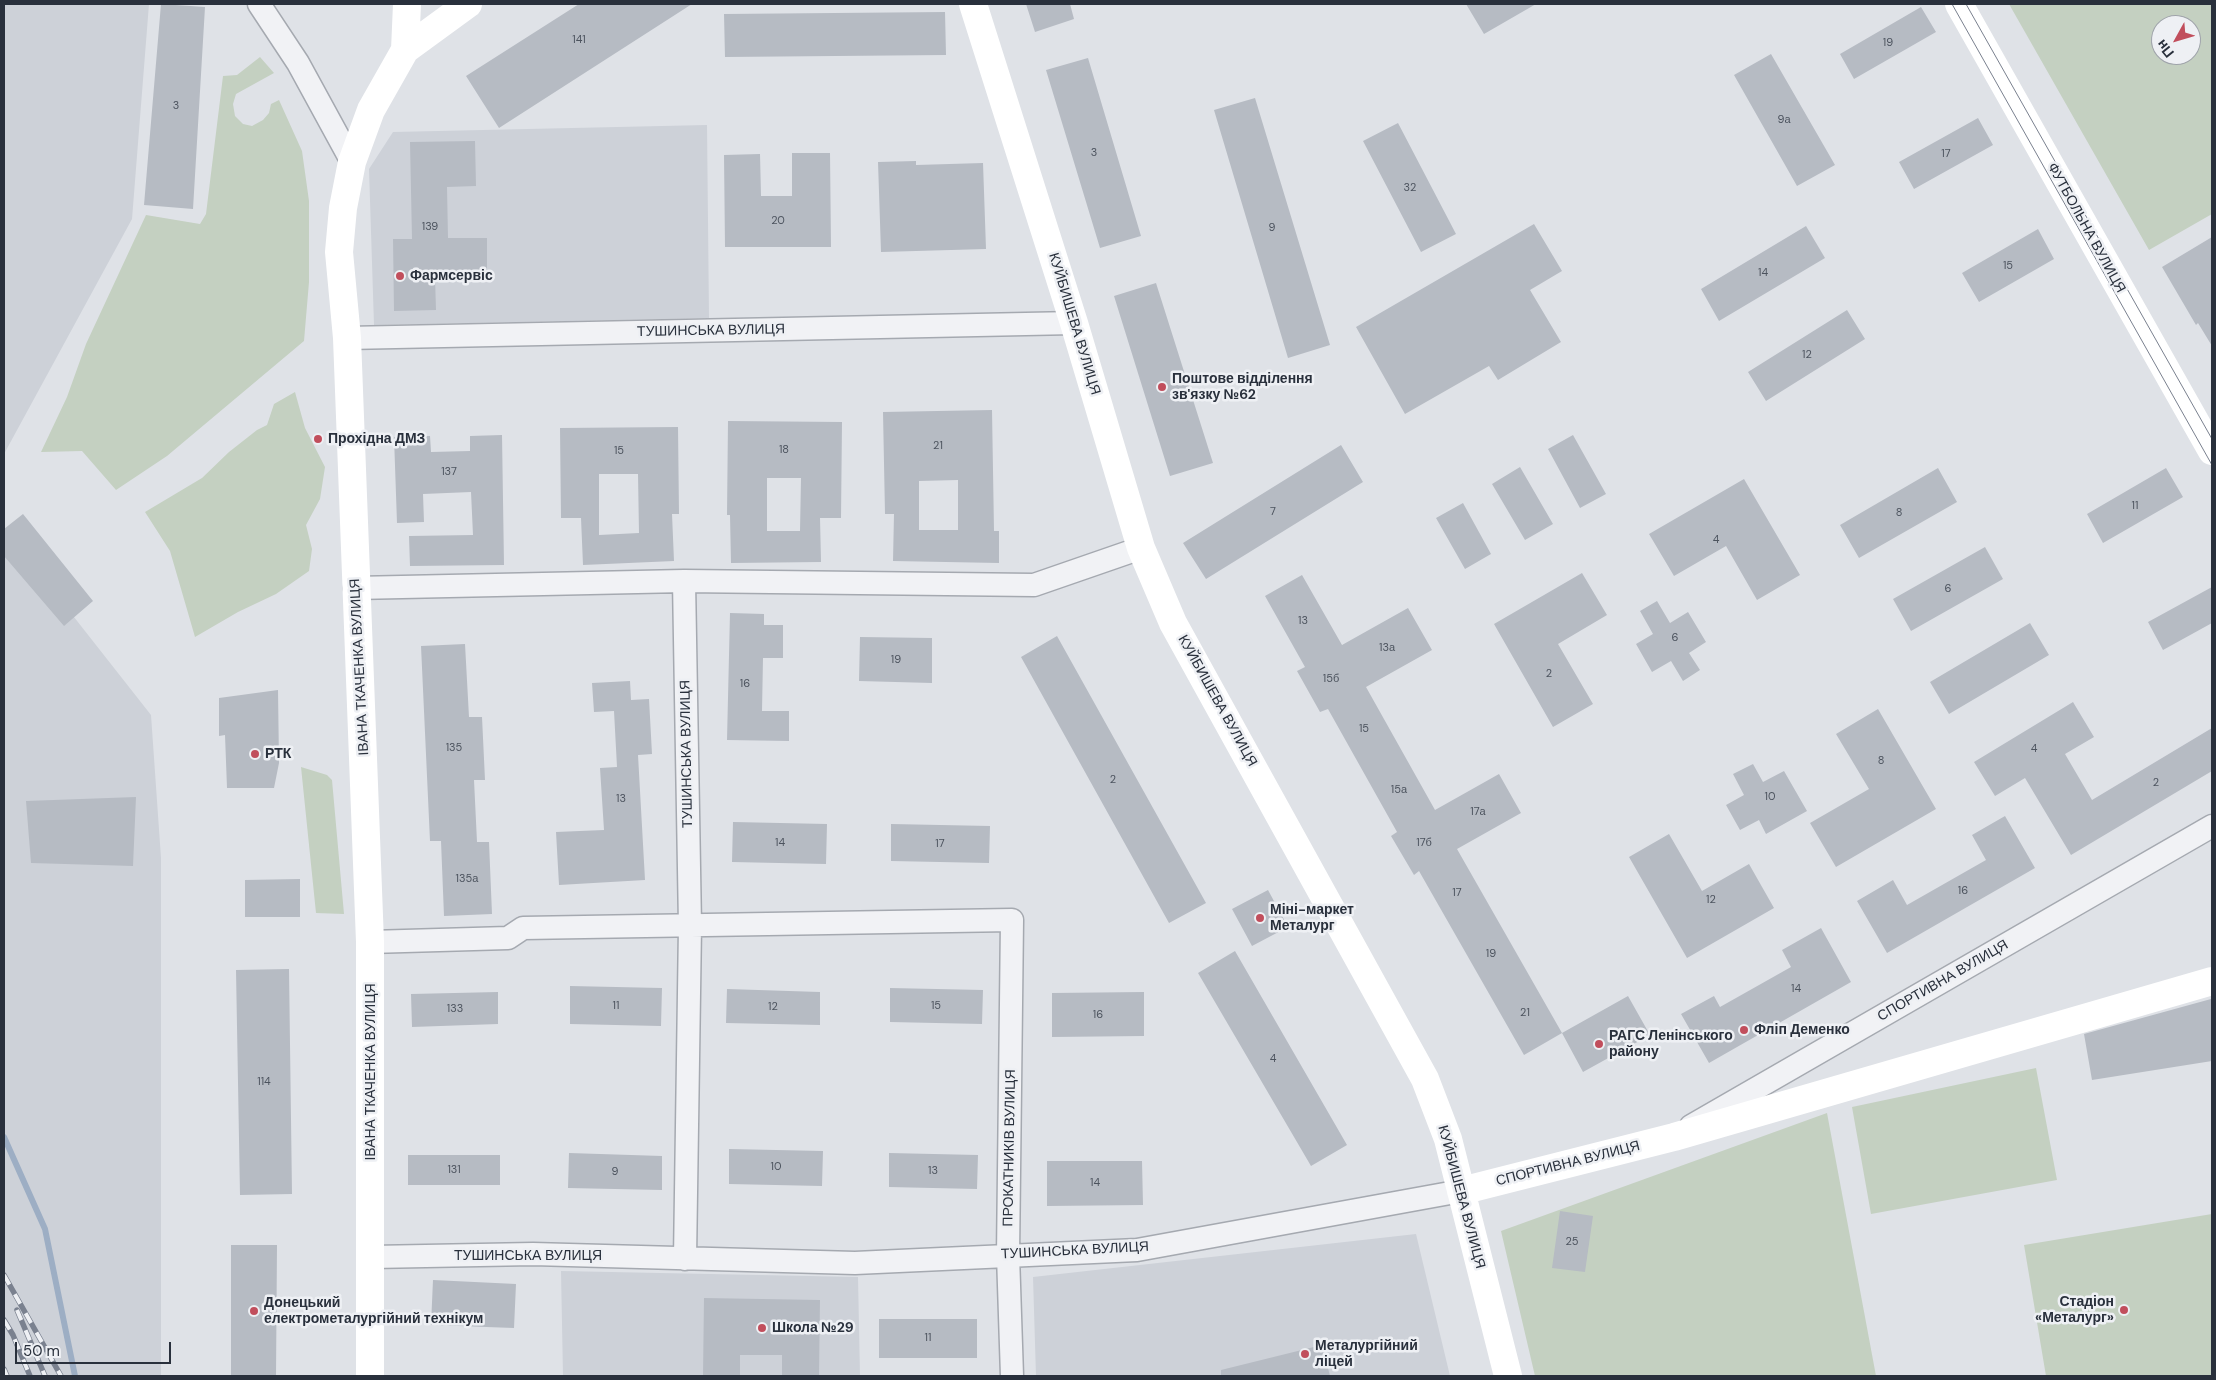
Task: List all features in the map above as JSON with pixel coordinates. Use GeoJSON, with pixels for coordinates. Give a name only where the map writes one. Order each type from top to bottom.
{"type":"FeatureCollection","features":[{"type":"Feature","properties":{"kind":"main road"},"geometry":{"type":"LineString","coordinates":[[404,50],[407,4]]}},
{"type":"Feature","properties":{"kind":"main road","name":"ІВАНА ТКАЧЕНКА ВУЛИЦЯ"},"geometry":{"type":"LineString","coordinates":[[370,1376],[372,1257],[370,942],[365,772],[355,588],[347,338],[339,252],[343,208],[352,162],[371,110],[404,50],[468,4]]}},
{"type":"Feature","properties":{"kind":"main road","name":"КУЙБИШЕВА ВУЛИЦЯ"},"geometry":{"type":"LineString","coordinates":[[974,4],[1074,323],[1141,548],[1174,623],[1425,1079],[1448,1139],[1508,1376]]}},
{"type":"Feature","properties":{"kind":"main road","name":"ФУТБОЛЬНА ВУЛИЦЯ"},"geometry":{"type":"LineString","coordinates":[[1959,4],[2212,451]]}},
{"type":"Feature","properties":{"kind":"main road","name":"СПОРТИВНА ВУЛИЦЯ"},"geometry":{"type":"LineString","coordinates":[[1461,1191],[1674,1137],[2212,981]]}},
{"type":"Feature","properties":{"kind":"street"},"geometry":{"type":"LineString","coordinates":[[259,4],[298,63],[352,162]]}},
{"type":"Feature","properties":{"kind":"street","name":"ТУШИНСЬКА ВУЛИЦЯ"},"geometry":{"type":"LineString","coordinates":[[347,338],[1074,323]]}},
{"type":"Feature","properties":{"kind":"street"},"geometry":{"type":"LineString","coordinates":[[355,588],[684,581],[1034,585],[1141,548]]}},
{"type":"Feature","properties":{"kind":"street","name":"ТУШИНСЬКА ВУЛИЦЯ"},"geometry":{"type":"LineString","coordinates":[[684,581],[690,926],[685,1259]]}},
{"type":"Feature","properties":{"kind":"street","name":"СПОРТИВНА ВУЛИЦЯ"},"geometry":{"type":"LineString","coordinates":[[1674,1137],[1698,1121],[2212,826]]}},
{"type":"Feature","properties":{"kind":"street","name":"ПРОКАТНИКІВ ВУЛИЦЯ"},"geometry":{"type":"LineString","coordinates":[[690,926],[1012,920],[1008,1255],[1012,1376]]}},
{"type":"Feature","properties":{"kind":"street"},"geometry":{"type":"LineString","coordinates":[[370,942],[508,938],[523,928],[690,926]]}},
{"type":"Feature","properties":{"kind":"street","name":"ТУШИНСЬКА ВУЛИЦЯ"},"geometry":{"type":"LineString","coordinates":[[372,1257],[533,1254],[855,1263],[1137,1250],[1461,1191]]}},
{"type":"Feature","properties":{"kind":"shaded area"},"geometry":{"type":"Polygon","coordinates":[[[4,4],[149,4],[132,219],[4,454],[4,4]]]}},
{"type":"Feature","properties":{"kind":"shaded area"},"geometry":{"type":"Polygon","coordinates":[[[707,125],[709,318],[374,325],[369,169],[393,132],[707,125]]]}},
{"type":"Feature","properties":{"kind":"shaded area"},"geometry":{"type":"Polygon","coordinates":[[[4,528],[151,715],[161,858],[161,1376],[4,1376],[4,528]]]}},
{"type":"Feature","properties":{"kind":"shaded area"},"geometry":{"type":"Polygon","coordinates":[[[1416,1234],[1450,1376],[1036,1376],[1033,1277],[1416,1234]]]}},
{"type":"Feature","properties":{"kind":"shaded area"},"geometry":{"type":"Polygon","coordinates":[[[561,1271],[858,1277],[860,1376],[563,1376],[561,1271]]]}},
{"type":"Feature","properties":{"kind":"green space"},"geometry":{"type":"Polygon","coordinates":[[[2009,4],[2212,4],[2212,214],[2149,250],[2009,4]]]}},
{"type":"Feature","properties":{"kind":"green space"},"geometry":{"type":"Polygon","coordinates":[[[260,57],[274,73],[236,94],[233,104],[235,116],[243,124],[252,126],[263,120],[269,113],[271,104],[279,100],[302,151],[309,201],[309,282],[304,341],[167,456],[116,490],[82,451],[41,452],[67,397],[86,344],[146,215],[200,224],[206,214],[223,76],[237,75],[260,57]]]}},
{"type":"Feature","properties":{"kind":"green space"},"geometry":{"type":"Polygon","coordinates":[[[295,392],[305,428],[325,467],[320,499],[306,525],[312,549],[309,571],[276,594],[238,612],[195,637],[170,551],[145,512],[202,478],[229,452],[257,430],[267,425],[274,404],[295,392]]]}},
{"type":"Feature","properties":{"kind":"green space"},"geometry":{"type":"Polygon","coordinates":[[[301,767],[327,775],[332,780],[344,914],[316,913],[301,767]]]}},
{"type":"Feature","properties":{"kind":"green space"},"geometry":{"type":"Polygon","coordinates":[[[2036,1068],[2057,1180],[1871,1214],[1852,1107],[2036,1068]]]}},
{"type":"Feature","properties":{"kind":"green space"},"geometry":{"type":"Polygon","coordinates":[[[1827,1113],[1876,1376],[1535,1376],[1501,1231],[1827,1113]]]}},
{"type":"Feature","properties":{"kind":"green space","name":"Стадіон «Металург»"},"geometry":{"type":"Polygon","coordinates":[[[2212,1214],[2212,1376],[2046,1376],[2024,1245],[2212,1214]]]}},
{"type":"Feature","properties":{"kind":"building"},"geometry":{"type":"Polygon","coordinates":[[[161,4],[205,7],[193,209],[144,205],[161,4]]]}},
{"type":"Feature","properties":{"kind":"building"},"geometry":{"type":"Polygon","coordinates":[[[579,4],[692,4],[499,128],[466,76],[579,4]]]}},
{"type":"Feature","properties":{"kind":"building"},"geometry":{"type":"Polygon","coordinates":[[[1026,4],[1070,4],[1074,19],[1035,32],[1026,4]]]}},
{"type":"Feature","properties":{"kind":"building"},"geometry":{"type":"Polygon","coordinates":[[[1466,4],[1536,4],[1484,34],[1466,4]]]}},
{"type":"Feature","properties":{"kind":"building"},"geometry":{"type":"Polygon","coordinates":[[[1921,7],[1936,32],[1854,79],[1840,54],[1921,7]]]}},
{"type":"Feature","properties":{"kind":"building"},"geometry":{"type":"Polygon","coordinates":[[[945,12],[946,55],[725,57],[724,14],[945,12]]]}},
{"type":"Feature","properties":{"kind":"building"},"geometry":{"type":"Polygon","coordinates":[[[1771,54],[1835,165],[1797,186],[1734,75],[1771,54]]]}},
{"type":"Feature","properties":{"kind":"building"},"geometry":{"type":"Polygon","coordinates":[[[1088,58],[1141,236],[1100,248],[1046,70],[1088,58]]]}},
{"type":"Feature","properties":{"kind":"building"},"geometry":{"type":"Polygon","coordinates":[[[1255,98],[1330,345],[1288,358],[1214,110],[1255,98]]]}},
{"type":"Feature","properties":{"kind":"building"},"geometry":{"type":"Polygon","coordinates":[[[1978,118],[1993,145],[1914,189],[1899,162],[1978,118]]]}},
{"type":"Feature","properties":{"kind":"building"},"geometry":{"type":"Polygon","coordinates":[[[1398,123],[1456,234],[1421,252],[1363,141],[1398,123]]]}},
{"type":"Feature","properties":{"kind":"building"},"geometry":{"type":"Polygon","coordinates":[[[475,141],[476,186],[447,187],[448,238],[487,238],[487,276],[435,277],[436,310],[394,311],[393,239],[412,239],[410,142],[475,141]]]}},
{"type":"Feature","properties":{"kind":"building"},"geometry":{"type":"Polygon","coordinates":[[[792,153],[830,153],[831,247],[725,247],[724,155],[760,154],[761,196],[792,196],[792,153]]]}},
{"type":"Feature","properties":{"kind":"building"},"geometry":{"type":"Polygon","coordinates":[[[916,161],[916,165],[983,163],[986,249],[881,252],[878,162],[916,161]]]}},
{"type":"Feature","properties":{"kind":"building"},"geometry":{"type":"Polygon","coordinates":[[[1534,224],[1562,271],[1530,290],[1561,342],[1498,380],[1489,366],[1405,414],[1356,327],[1534,224]]]}},
{"type":"Feature","properties":{"kind":"building"},"geometry":{"type":"Polygon","coordinates":[[[1806,226],[1825,258],[1719,321],[1701,289],[1806,226]]]}},
{"type":"Feature","properties":{"kind":"building"},"geometry":{"type":"Polygon","coordinates":[[[2038,229],[2054,259],[1979,302],[1962,273],[2038,229]]]}},
{"type":"Feature","properties":{"kind":"building"},"geometry":{"type":"Polygon","coordinates":[[[2212,237],[2212,346],[2198,323],[2196,325],[2162,267],[2212,237]]]}},
{"type":"Feature","properties":{"kind":"building"},"geometry":{"type":"Polygon","coordinates":[[[1156,283],[1213,463],[1170,476],[1114,296],[1156,283]]]}},
{"type":"Feature","properties":{"kind":"building"},"geometry":{"type":"Polygon","coordinates":[[[1847,310],[1865,339],[1766,401],[1748,372],[1847,310]]]}},
{"type":"Feature","properties":{"kind":"building"},"geometry":{"type":"Polygon","coordinates":[[[992,410],[994,531],[999,531],[999,563],[893,561],[894,514],[885,514],[883,412],[992,410]],[[958,480],[919,481],[919,530],[958,530],[958,480]]]}},
{"type":"Feature","properties":{"kind":"building"},"geometry":{"type":"Polygon","coordinates":[[[728,421],[842,422],[841,518],[820,518],[821,562],[731,563],[730,515],[727,515],[728,421]],[[767,478],[767,531],[800,531],[801,478],[767,478]]]}},
{"type":"Feature","properties":{"kind":"building"},"geometry":{"type":"Polygon","coordinates":[[[678,427],[679,514],[672,514],[674,561],[583,565],[581,518],[561,518],[560,428],[678,427]],[[599,474],[599,535],[639,533],[638,474],[599,474]]]}},
{"type":"Feature","properties":{"kind":"building"},"geometry":{"type":"Polygon","coordinates":[[[502,435],[504,565],[410,566],[409,536],[473,535],[471,492],[423,494],[424,522],[397,523],[394,437],[430,436],[431,452],[470,451],[470,436],[502,435]]]}},
{"type":"Feature","properties":{"kind":"building"},"geometry":{"type":"Polygon","coordinates":[[[1573,435],[1606,494],[1580,508],[1548,449],[1573,435]]]}},
{"type":"Feature","properties":{"kind":"building"},"geometry":{"type":"Polygon","coordinates":[[[1341,445],[1363,482],[1206,579],[1183,543],[1341,445]]]}},
{"type":"Feature","properties":{"kind":"building"},"geometry":{"type":"Polygon","coordinates":[[[1520,467],[1553,524],[1525,540],[1492,484],[1520,467]]]}},
{"type":"Feature","properties":{"kind":"building"},"geometry":{"type":"Polygon","coordinates":[[[1938,468],[1957,502],[1859,558],[1840,525],[1938,468]]]}},
{"type":"Feature","properties":{"kind":"building"},"geometry":{"type":"Polygon","coordinates":[[[2166,468],[2183,497],[2103,543],[2087,514],[2166,468]]]}},
{"type":"Feature","properties":{"kind":"building"},"geometry":{"type":"Polygon","coordinates":[[[1744,479],[1800,575],[1757,600],[1726,546],[1674,576],[1649,534],[1744,479]]]}},
{"type":"Feature","properties":{"kind":"building"},"geometry":{"type":"Polygon","coordinates":[[[1463,503],[1491,554],[1465,569],[1436,518],[1463,503]]]}},
{"type":"Feature","properties":{"kind":"building"},"geometry":{"type":"Polygon","coordinates":[[[23,514],[93,601],[64,626],[4,556],[4,529],[23,514]]]}},
{"type":"Feature","properties":{"kind":"building"},"geometry":{"type":"Polygon","coordinates":[[[1985,547],[2003,579],[1911,631],[1893,599],[1985,547]]]}},
{"type":"Feature","properties":{"kind":"building"},"geometry":{"type":"Polygon","coordinates":[[[1582,573],[1607,615],[1558,644],[1593,704],[1553,727],[1494,624],[1582,573]]]}},
{"type":"Feature","properties":{"kind":"building"},"geometry":{"type":"Polygon","coordinates":[[[1302,575],[1342,645],[1408,608],[1432,650],[1366,687],[1435,810],[1499,774],[1521,813],[1457,849],[1562,1033],[1524,1055],[1419,871],[1414,875],[1391,836],[1397,832],[1328,709],[1320,712],[1297,671],[1305,667],[1265,596],[1302,575]]]}},
{"type":"Feature","properties":{"kind":"building"},"geometry":{"type":"Polygon","coordinates":[[[2212,587],[2212,623],[2163,650],[2148,622],[2212,587]]]}},
{"type":"Feature","properties":{"kind":"building"},"geometry":{"type":"Polygon","coordinates":[[[1657,601],[1670,623],[1688,612],[1706,642],[1689,653],[1700,670],[1683,681],[1671,661],[1652,672],[1636,644],[1653,634],[1640,611],[1657,601]]]}},
{"type":"Feature","properties":{"kind":"building"},"geometry":{"type":"Polygon","coordinates":[[[730,613],[764,614],[764,625],[783,625],[783,658],[763,658],[762,711],[789,711],[789,741],[727,740],[730,613]]]}},
{"type":"Feature","properties":{"kind":"building"},"geometry":{"type":"Polygon","coordinates":[[[2030,623],[2049,655],[1949,714],[1930,682],[2030,623]]]}},
{"type":"Feature","properties":{"kind":"building"},"geometry":{"type":"Polygon","coordinates":[[[1057,636],[1206,903],[1169,923],[1021,657],[1057,636]]]}},
{"type":"Feature","properties":{"kind":"building"},"geometry":{"type":"Polygon","coordinates":[[[860,637],[932,638],[932,683],[859,681],[860,637]]]}},
{"type":"Feature","properties":{"kind":"building"},"geometry":{"type":"Polygon","coordinates":[[[465,644],[469,717],[482,717],[485,780],[474,780],[477,842],[489,842],[492,914],[444,916],[441,841],[430,841],[421,646],[465,644]]]}},
{"type":"Feature","properties":{"kind":"building"},"geometry":{"type":"Polygon","coordinates":[[[630,681],[631,700],[649,699],[652,754],[638,755],[645,880],[559,885],[556,832],[604,830],[600,768],[617,767],[614,711],[594,712],[592,683],[630,681]]]}},
{"type":"Feature","properties":{"kind":"building"},"geometry":{"type":"Polygon","coordinates":[[[278,690],[279,763],[274,788],[227,788],[225,735],[219,736],[219,698],[278,690]]]}},
{"type":"Feature","properties":{"kind":"building"},"geometry":{"type":"Polygon","coordinates":[[[2073,702],[2094,737],[2065,754],[2092,800],[2212,728],[2212,771],[2071,855],[2025,778],[1995,796],[1974,762],[2073,702]]]}},
{"type":"Feature","properties":{"kind":"building"},"geometry":{"type":"Polygon","coordinates":[[[1878,709],[1936,809],[1836,867],[1810,823],[1869,789],[1836,734],[1878,709]]]}},
{"type":"Feature","properties":{"kind":"building"},"geometry":{"type":"Polygon","coordinates":[[[1753,764],[1763,782],[1784,771],[1807,811],[1766,834],[1759,820],[1740,830],[1726,805],[1744,795],[1733,774],[1753,764]]]}},
{"type":"Feature","properties":{"kind":"building"},"geometry":{"type":"Polygon","coordinates":[[[136,797],[133,866],[31,863],[26,801],[136,797]]]}},
{"type":"Feature","properties":{"kind":"building"},"geometry":{"type":"Polygon","coordinates":[[[2005,816],[2035,868],[1887,953],[1857,901],[1893,880],[1907,905],[1986,860],[1972,835],[2005,816]]]}},
{"type":"Feature","properties":{"kind":"building"},"geometry":{"type":"Polygon","coordinates":[[[733,822],[827,824],[826,864],[732,862],[733,822]]]}},
{"type":"Feature","properties":{"kind":"building"},"geometry":{"type":"Polygon","coordinates":[[[891,824],[990,826],[989,863],[891,861],[891,824]]]}},
{"type":"Feature","properties":{"kind":"building"},"geometry":{"type":"Polygon","coordinates":[[[1669,834],[1702,891],[1749,864],[1774,908],[1687,958],[1629,857],[1669,834]]]}},
{"type":"Feature","properties":{"kind":"building"},"geometry":{"type":"Polygon","coordinates":[[[300,879],[300,917],[245,917],[245,880],[300,879]]]}},
{"type":"Feature","properties":{"kind":"building","name":"Міні-маркет Металург"},"geometry":{"type":"Polygon","coordinates":[[[1268,890],[1288,927],[1252,946],[1232,909],[1268,890]]]}},
{"type":"Feature","properties":{"kind":"building"},"geometry":{"type":"Polygon","coordinates":[[[1821,928],[1851,982],[1709,1063],[1681,1014],[1714,996],[1720,1007],[1791,967],[1782,950],[1821,928]]]}},
{"type":"Feature","properties":{"kind":"building"},"geometry":{"type":"Polygon","coordinates":[[[1235,951],[1347,1145],[1311,1166],[1198,973],[1235,951]]]}},
{"type":"Feature","properties":{"kind":"building"},"geometry":{"type":"Polygon","coordinates":[[[289,969],[292,1194],[240,1195],[236,970],[289,969]]]}},
{"type":"Feature","properties":{"kind":"building"},"geometry":{"type":"Polygon","coordinates":[[[570,986],[662,988],[661,1026],[570,1024],[570,986]]]}},
{"type":"Feature","properties":{"kind":"building"},"geometry":{"type":"Polygon","coordinates":[[[890,988],[983,990],[982,1024],[890,1022],[890,988]]]}},
{"type":"Feature","properties":{"kind":"building"},"geometry":{"type":"Polygon","coordinates":[[[727,989],[820,992],[820,1025],[726,1023],[727,989]]]}},
{"type":"Feature","properties":{"kind":"building"},"geometry":{"type":"Polygon","coordinates":[[[498,992],[498,1024],[412,1027],[411,994],[498,992]]]}},
{"type":"Feature","properties":{"kind":"building"},"geometry":{"type":"Polygon","coordinates":[[[1144,992],[1144,1036],[1052,1037],[1052,993],[1144,992]]]}},
{"type":"Feature","properties":{"kind":"building"},"geometry":{"type":"Polygon","coordinates":[[[1628,996],[1650,1035],[1583,1072],[1562,1033],[1628,996]]]}},
{"type":"Feature","properties":{"kind":"building"},"geometry":{"type":"Polygon","coordinates":[[[2211,999],[2212,1061],[2092,1080],[2084,1034],[2211,999]]]}},
{"type":"Feature","properties":{"kind":"building"},"geometry":{"type":"Polygon","coordinates":[[[729,1149],[823,1151],[822,1186],[729,1184],[729,1149]]]}},
{"type":"Feature","properties":{"kind":"building"},"geometry":{"type":"Polygon","coordinates":[[[569,1153],[662,1156],[662,1190],[568,1188],[569,1153]]]}},
{"type":"Feature","properties":{"kind":"building"},"geometry":{"type":"Polygon","coordinates":[[[889,1153],[978,1155],[977,1189],[889,1187],[889,1153]]]}},
{"type":"Feature","properties":{"kind":"building"},"geometry":{"type":"Polygon","coordinates":[[[408,1155],[500,1155],[500,1185],[408,1185],[408,1155]]]}},
{"type":"Feature","properties":{"kind":"building"},"geometry":{"type":"Polygon","coordinates":[[[1047,1161],[1142,1161],[1143,1205],[1047,1206],[1047,1161]]]}},
{"type":"Feature","properties":{"kind":"building"},"geometry":{"type":"Polygon","coordinates":[[[1560,1211],[1593,1216],[1585,1272],[1552,1268],[1560,1211]]]}},
{"type":"Feature","properties":{"kind":"building","name":"Донецький електрометалургійний технікум"},"geometry":{"type":"Polygon","coordinates":[[[231,1245],[277,1245],[276,1376],[231,1376],[231,1245]]]}},
{"type":"Feature","properties":{"kind":"building"},"geometry":{"type":"Polygon","coordinates":[[[433,1280],[516,1284],[514,1328],[431,1325],[433,1280]]]}},
{"type":"Feature","properties":{"kind":"building","name":"Школа №29"},"geometry":{"type":"Polygon","coordinates":[[[704,1298],[820,1300],[819,1376],[782,1376],[782,1355],[740,1355],[740,1376],[703,1376],[704,1298]]]}},
{"type":"Feature","properties":{"kind":"building"},"geometry":{"type":"Polygon","coordinates":[[[879,1319],[977,1319],[977,1358],[879,1358],[879,1319]]]}},
{"type":"Feature","properties":{"kind":"building","name":"Металургійний ліцей"},"geometry":{"type":"Polygon","coordinates":[[[1322,1345],[1330,1376],[1221,1376],[1221,1370],[1322,1345]]]}},
{"type":"Feature","properties":{"kind":"waterway"},"geometry":{"type":"LineString","coordinates":[[4,1137],[45,1229],[75,1376]]}},
{"type":"Feature","properties":{"kind":"tram line"},"geometry":{"type":"LineString","coordinates":[[1952,4],[2212,465]]}},
{"type":"Feature","properties":{"kind":"tram line"},"geometry":{"type":"LineString","coordinates":[[1966,4],[2212,439]]}},
{"type":"Feature","properties":{"kind":"railway"},"geometry":{"type":"LineString","coordinates":[[4,1275],[61,1376]]}},
{"type":"Feature","properties":{"kind":"railway"},"geometry":{"type":"LineString","coordinates":[[17,1310],[45,1376]]}},
{"type":"Feature","properties":{"kind":"railway"},"geometry":{"type":"LineString","coordinates":[[4,1320],[13,1335],[30,1376]]}},
{"type":"Feature","properties":{"kind":"railway"},"geometry":{"type":"LineString","coordinates":[[4,1369],[7,1376]]}},
{"type":"Feature","properties":{"kind":"place","name":"Фармсервіс"},"geometry":{"type":"Point","coordinates":[400,276]}},
{"type":"Feature","properties":{"kind":"place","name":"Поштове відділення зв'язку №62"},"geometry":{"type":"Point","coordinates":[1162,387]}},
{"type":"Feature","properties":{"kind":"place","name":"Прохідна ДМЗ"},"geometry":{"type":"Point","coordinates":[318,439]}},
{"type":"Feature","properties":{"kind":"place","name":"РТК"},"geometry":{"type":"Point","coordinates":[255,754]}},
{"type":"Feature","properties":{"kind":"place","name":"Міні-маркет Металург"},"geometry":{"type":"Point","coordinates":[1260,918]}},
{"type":"Feature","properties":{"kind":"place","name":"Фліп Деменко"},"geometry":{"type":"Point","coordinates":[1744,1030]}},
{"type":"Feature","properties":{"kind":"place","name":"РАГС Ленінського району"},"geometry":{"type":"Point","coordinates":[1599,1044]}},
{"type":"Feature","properties":{"kind":"place","name":"Стадіон «Металург»"},"geometry":{"type":"Point","coordinates":[2124,1310]}},
{"type":"Feature","properties":{"kind":"place","name":"Донецький електрометалургійний технікум"},"geometry":{"type":"Point","coordinates":[254,1311]}},
{"type":"Feature","properties":{"kind":"place","name":"Школа №29"},"geometry":{"type":"Point","coordinates":[762,1328]}},
{"type":"Feature","properties":{"kind":"place","name":"Металургійний ліцей"},"geometry":{"type":"Point","coordinates":[1305,1354]}}]}
